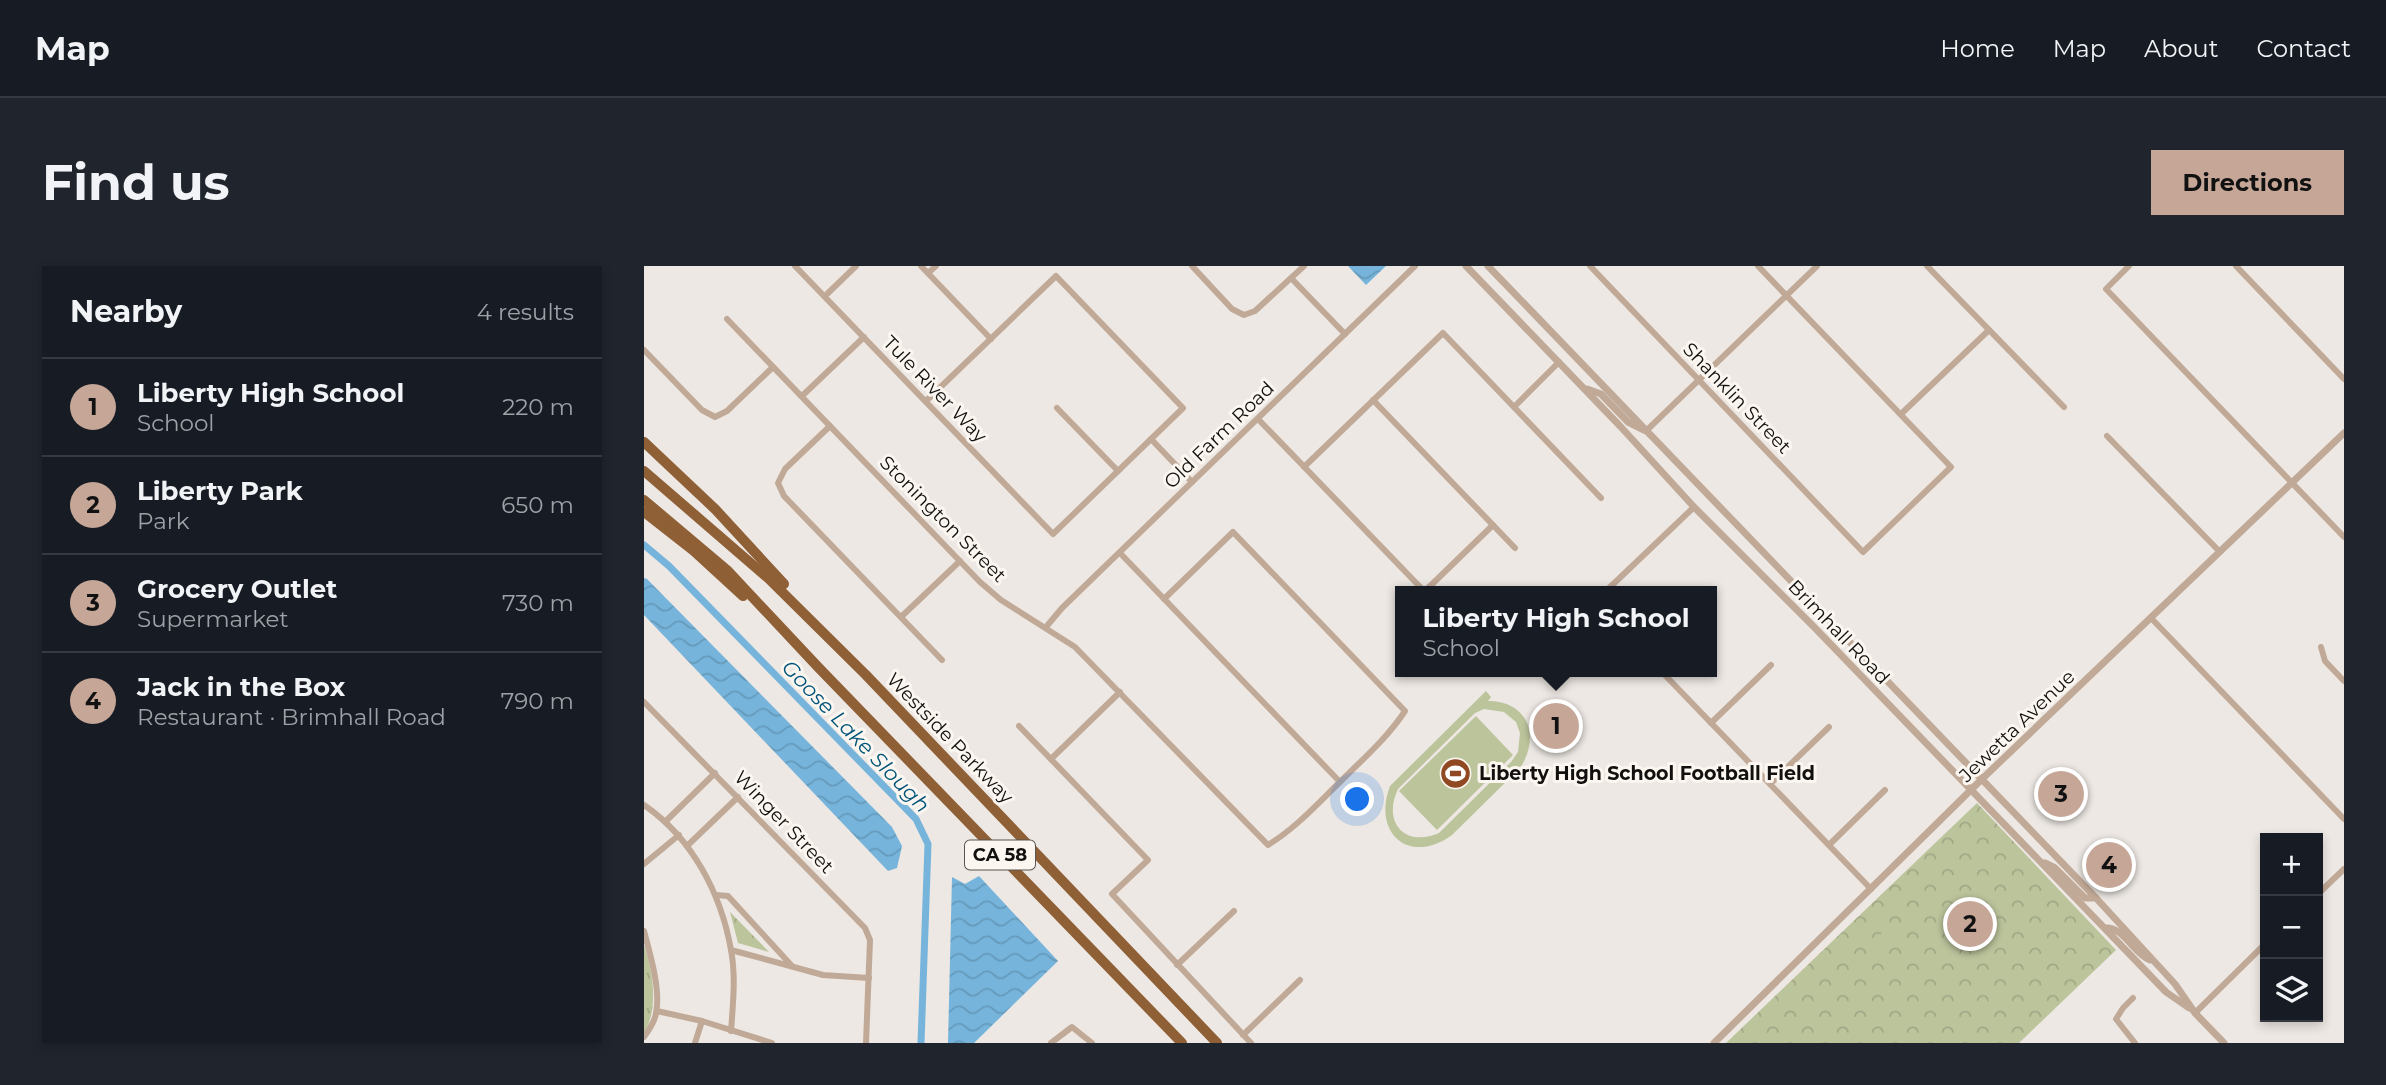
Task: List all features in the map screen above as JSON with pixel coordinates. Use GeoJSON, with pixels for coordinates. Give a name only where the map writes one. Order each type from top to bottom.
{"type":"FeatureCollection","features":[{"type":"Feature","properties":{"kind":"highway"},"geometry":{"type":"LineString","coordinates":[[644,442],[716,510],[866,674]]}},
{"type":"Feature","properties":{"kind":"highway","name":"Westside Parkway"},"geometry":{"type":"LineString","coordinates":[[644,471],[768,578],[866,674],[1217,1043]]}},
{"type":"Feature","properties":{"kind":"highway","name":"CA 58"},"geometry":{"type":"LineString","coordinates":[[644,500],[727,569],[818,667],[1182,1043]]}},
{"type":"Feature","properties":{"kind":"highway"},"geometry":{"type":"LineString","coordinates":[[644,512],[694,551],[818,667]]}},
{"type":"Feature","properties":{"kind":"street","name":"Tule River Way"},"geometry":{"type":"LineString","coordinates":[[795,266],[1053,534],[1118,471]]}},
{"type":"Feature","properties":{"kind":"street"},"geometry":{"type":"LineString","coordinates":[[825,296],[856,266]]}},
{"type":"Feature","properties":{"kind":"street"},"geometry":{"type":"LineString","coordinates":[[921,266],[990,339]]}},
{"type":"Feature","properties":{"kind":"street"},"geometry":{"type":"LineString","coordinates":[[928,273],[936,266]]}},
{"type":"Feature","properties":{"kind":"street"},"geometry":{"type":"LineString","coordinates":[[1192,266],[1232,309],[1244,314],[1255,312],[1304,266]]}},
{"type":"Feature","properties":{"kind":"street","name":"Old Farm Road"},"geometry":{"type":"LineString","coordinates":[[1046,628],[1119,553],[1415,266]]}},
{"type":"Feature","properties":{"kind":"street","name":"Brimhall Road"},"geometry":{"type":"LineString","coordinates":[[1466,266],[1694,507],[1816,629],[2166,992],[2195,1013]]}},
{"type":"Feature","properties":{"kind":"street","name":"Brimhall Road"},"geometry":{"type":"LineString","coordinates":[[1488,266],[2096,898],[2175,984],[2195,1013],[2224,1043]]}},
{"type":"Feature","properties":{"kind":"street","name":"Shanklin Street"},"geometry":{"type":"LineString","coordinates":[[1590,266],[1863,552],[1951,467],[1901,414]]}},
{"type":"Feature","properties":{"kind":"street"},"geometry":{"type":"LineString","coordinates":[[1758,266],[1901,414],[1989,330]]}},
{"type":"Feature","properties":{"kind":"street"},"geometry":{"type":"LineString","coordinates":[[1583,387],[1601,394],[1628,422],[1646,431],[1817,266]]}},
{"type":"Feature","properties":{"kind":"street"},"geometry":{"type":"LineString","coordinates":[[1927,266],[2064,407]]}},
{"type":"Feature","properties":{"kind":"street"},"geometry":{"type":"LineString","coordinates":[[2129,266],[2106,289],[2344,537]]}},
{"type":"Feature","properties":{"kind":"street"},"geometry":{"type":"LineString","coordinates":[[2235,266],[2344,379]]}},
{"type":"Feature","properties":{"kind":"street"},"geometry":{"type":"LineString","coordinates":[[926,401],[1056,276],[1183,408],[1118,471],[1057,408]]}},
{"type":"Feature","properties":{"kind":"street"},"geometry":{"type":"LineString","coordinates":[[1292,279],[1345,334]]}},
{"type":"Feature","properties":{"kind":"street","name":"Stonington Street"},"geometry":{"type":"LineString","coordinates":[[727,319],[990,591],[1075,647],[1268,845],[1293,828],[1340,782]]}},
{"type":"Feature","properties":{"kind":"street"},"geometry":{"type":"LineString","coordinates":[[1304,467],[1443,333],[1601,498]]}},
{"type":"Feature","properties":{"kind":"street"},"geometry":{"type":"LineString","coordinates":[[802,396],[864,337]]}},
{"type":"Feature","properties":{"kind":"street"},"geometry":{"type":"LineString","coordinates":[[644,350],[702,410],[715,417],[727,411],[773,367]]}},
{"type":"Feature","properties":{"kind":"street"},"geometry":{"type":"LineString","coordinates":[[1514,407],[1559,362]]}},
{"type":"Feature","properties":{"kind":"street"},"geometry":{"type":"LineString","coordinates":[[1373,400],[1515,548]]}},
{"type":"Feature","properties":{"kind":"street"},"geometry":{"type":"LineString","coordinates":[[1258,419],[1419,586]]}},
{"type":"Feature","properties":{"kind":"street"},"geometry":{"type":"LineString","coordinates":[[830,426],[785,469],[778,483],[784,496],[942,660]]}},
{"type":"Feature","properties":{"kind":"street","name":"Jewetta Avenue"},"geometry":{"type":"LineString","coordinates":[[1714,1043],[1982,779],[2344,433]]}},
{"type":"Feature","properties":{"kind":"street"},"geometry":{"type":"LineString","coordinates":[[2107,436],[2220,552]]}},
{"type":"Feature","properties":{"kind":"street"},"geometry":{"type":"LineString","coordinates":[[1151,439],[1192,482]]}},
{"type":"Feature","properties":{"kind":"street"},"geometry":{"type":"LineString","coordinates":[[1611,586],[1694,507]]}},
{"type":"Feature","properties":{"kind":"street"},"geometry":{"type":"LineString","coordinates":[[1429,586],[1493,525]]}},
{"type":"Feature","properties":{"kind":"street"},"geometry":{"type":"LineString","coordinates":[[1119,553],[1340,782],[1387,736],[1405,711],[1233,532],[1164,599]]}},
{"type":"Feature","properties":{"kind":"street"},"geometry":{"type":"LineString","coordinates":[[901,617],[960,561]]}},
{"type":"Feature","properties":{"kind":"street"},"geometry":{"type":"LineString","coordinates":[[2151,618],[2344,819]]}},
{"type":"Feature","properties":{"kind":"street"},"geometry":{"type":"LineString","coordinates":[[2321,647],[2325,661],[2344,681]]}},
{"type":"Feature","properties":{"kind":"street"},"geometry":{"type":"LineString","coordinates":[[1711,723],[1771,665]]}},
{"type":"Feature","properties":{"kind":"street"},"geometry":{"type":"LineString","coordinates":[[1667,677],[1871,889]]}},
{"type":"Feature","properties":{"kind":"street"},"geometry":{"type":"LineString","coordinates":[[1051,759],[1120,692]]}},
{"type":"Feature","properties":{"kind":"street","name":"Winger Street"},"geometry":{"type":"LineString","coordinates":[[644,702],[865,928],[870,940],[866,1043]]}},
{"type":"Feature","properties":{"kind":"street"},"geometry":{"type":"LineString","coordinates":[[1019,726],[1148,860],[1112,894],[1251,1043]]}},
{"type":"Feature","properties":{"kind":"street"},"geometry":{"type":"LineString","coordinates":[[1770,784],[1829,727]]}},
{"type":"Feature","properties":{"kind":"street"},"geometry":{"type":"LineString","coordinates":[[666,821],[715,773]]}},
{"type":"Feature","properties":{"kind":"street"},"geometry":{"type":"LineString","coordinates":[[1829,845],[1885,790]]}},
{"type":"Feature","properties":{"kind":"street"},"geometry":{"type":"LineString","coordinates":[[687,846],[738,797]]}},
{"type":"Feature","properties":{"kind":"street"},"geometry":{"type":"LineString","coordinates":[[644,805],[666,821],[679,835],[716,895],[731,950],[734,992],[731,1031]]}},
{"type":"Feature","properties":{"kind":"street"},"geometry":{"type":"LineString","coordinates":[[644,864],[679,835]]}},
{"type":"Feature","properties":{"kind":"street"},"geometry":{"type":"LineString","coordinates":[[2041,862],[2055,868],[2085,898],[2096,898]]}},
{"type":"Feature","properties":{"kind":"street"},"geometry":{"type":"LineString","coordinates":[[2323,889],[2344,869]]}},
{"type":"Feature","properties":{"kind":"street"},"geometry":{"type":"LineString","coordinates":[[716,895],[728,896],[793,967]]}},
{"type":"Feature","properties":{"kind":"street"},"geometry":{"type":"LineString","coordinates":[[1177,965],[1234,911]]}},
{"type":"Feature","properties":{"kind":"street"},"geometry":{"type":"LineString","coordinates":[[2105,928],[2115,929],[2144,957],[2154,962]]}},
{"type":"Feature","properties":{"kind":"street"},"geometry":{"type":"LineString","coordinates":[[644,931],[654,972],[657,1011],[644,1037]]}},
{"type":"Feature","properties":{"kind":"street"},"geometry":{"type":"LineString","coordinates":[[2195,1013],[2260,949]]}},
{"type":"Feature","properties":{"kind":"street"},"geometry":{"type":"LineString","coordinates":[[731,950],[823,975],[869,978]]}},
{"type":"Feature","properties":{"kind":"street"},"geometry":{"type":"LineString","coordinates":[[1243,1035],[1300,980]]}},
{"type":"Feature","properties":{"kind":"street"},"geometry":{"type":"LineString","coordinates":[[2133,998],[2116,1019],[2135,1043]]}},
{"type":"Feature","properties":{"kind":"street"},"geometry":{"type":"LineString","coordinates":[[657,1011],[702,1021],[772,1043]]}},
{"type":"Feature","properties":{"kind":"street"},"geometry":{"type":"LineString","coordinates":[[695,1043],[702,1021]]}},
{"type":"Feature","properties":{"kind":"street"},"geometry":{"type":"LineString","coordinates":[[1051,1043],[1072,1027],[1092,1043]]}},
{"type":"Feature","properties":{"kind":"green space"},"geometry":{"type":"Polygon","coordinates":[[[1486,691],[1491,697],[1488,701],[1513,707],[1527,722],[1529,744],[1520,768],[1452,835],[1436,844],[1409,846],[1398,840],[1390,830],[1386,818],[1386,803],[1390,786],[1486,691]],[[1484,709],[1475,713],[1398,789],[1393,812],[1400,829],[1416,837],[1439,833],[1511,762],[1518,752],[1520,733],[1516,722],[1504,712],[1484,709]]]}},
{"type":"Feature","properties":{"kind":"green space","name":"Liberty High School Football Field"},"geometry":{"type":"Polygon","coordinates":[[[1476,716],[1513,755],[1437,830],[1399,791],[1476,716]]]}},
{"type":"Feature","properties":{"kind":"green space"},"geometry":{"type":"Polygon","coordinates":[[[1977,803],[2116,950],[2019,1043],[1726,1043],[1977,803]]]}},
{"type":"Feature","properties":{"kind":"green space"},"geometry":{"type":"Polygon","coordinates":[[[730,912],[769,952],[738,943],[730,912]]]}},
{"type":"Feature","properties":{"kind":"green space"},"geometry":{"type":"Polygon","coordinates":[[[1894,921],[1904,932],[1886,949],[1876,939],[1894,921]]]}},
{"type":"Feature","properties":{"kind":"green space"},"geometry":{"type":"Polygon","coordinates":[[[644,945],[650,966],[653,1001],[652,1013],[644,1033],[644,945]]]}},
{"type":"Feature","properties":{"kind":"water"},"geometry":{"type":"Polygon","coordinates":[[[1348,266],[1386,266],[1366,285],[1348,266]]]}},
{"type":"Feature","properties":{"kind":"water"},"geometry":{"type":"Polygon","coordinates":[[[644,578],[892,827],[902,846],[897,868],[888,871],[644,615],[644,578]]]}},
{"type":"Feature","properties":{"kind":"water"},"geometry":{"type":"Polygon","coordinates":[[[979,876],[1058,961],[974,1043],[948,1043],[952,877],[965,884],[979,876]]]}},
{"type":"Feature","properties":{"kind":"waterway","name":"Goose Lake Slough"},"geometry":{"type":"LineString","coordinates":[[644,545],[669,566],[916,819],[928,844],[921,1043]]}},
{"type":"Feature","properties":{"kind":"place","name":"Liberty High School"},"geometry":{"type":"Point","coordinates":[1556,726]}},
{"type":"Feature","properties":{"kind":"place","name":"Liberty High School Football Field"},"geometry":{"type":"Point","coordinates":[1456,773]}},
{"type":"Feature","properties":{"kind":"place","name":"Grocery Outlet"},"geometry":{"type":"Point","coordinates":[2061,794]}},
{"type":"Feature","properties":{"kind":"place","name":"Jack in the Box"},"geometry":{"type":"Point","coordinates":[2109,865]}},
{"type":"Feature","properties":{"kind":"place","name":"Liberty Park"},"geometry":{"type":"Point","coordinates":[1970,924]}}]}
